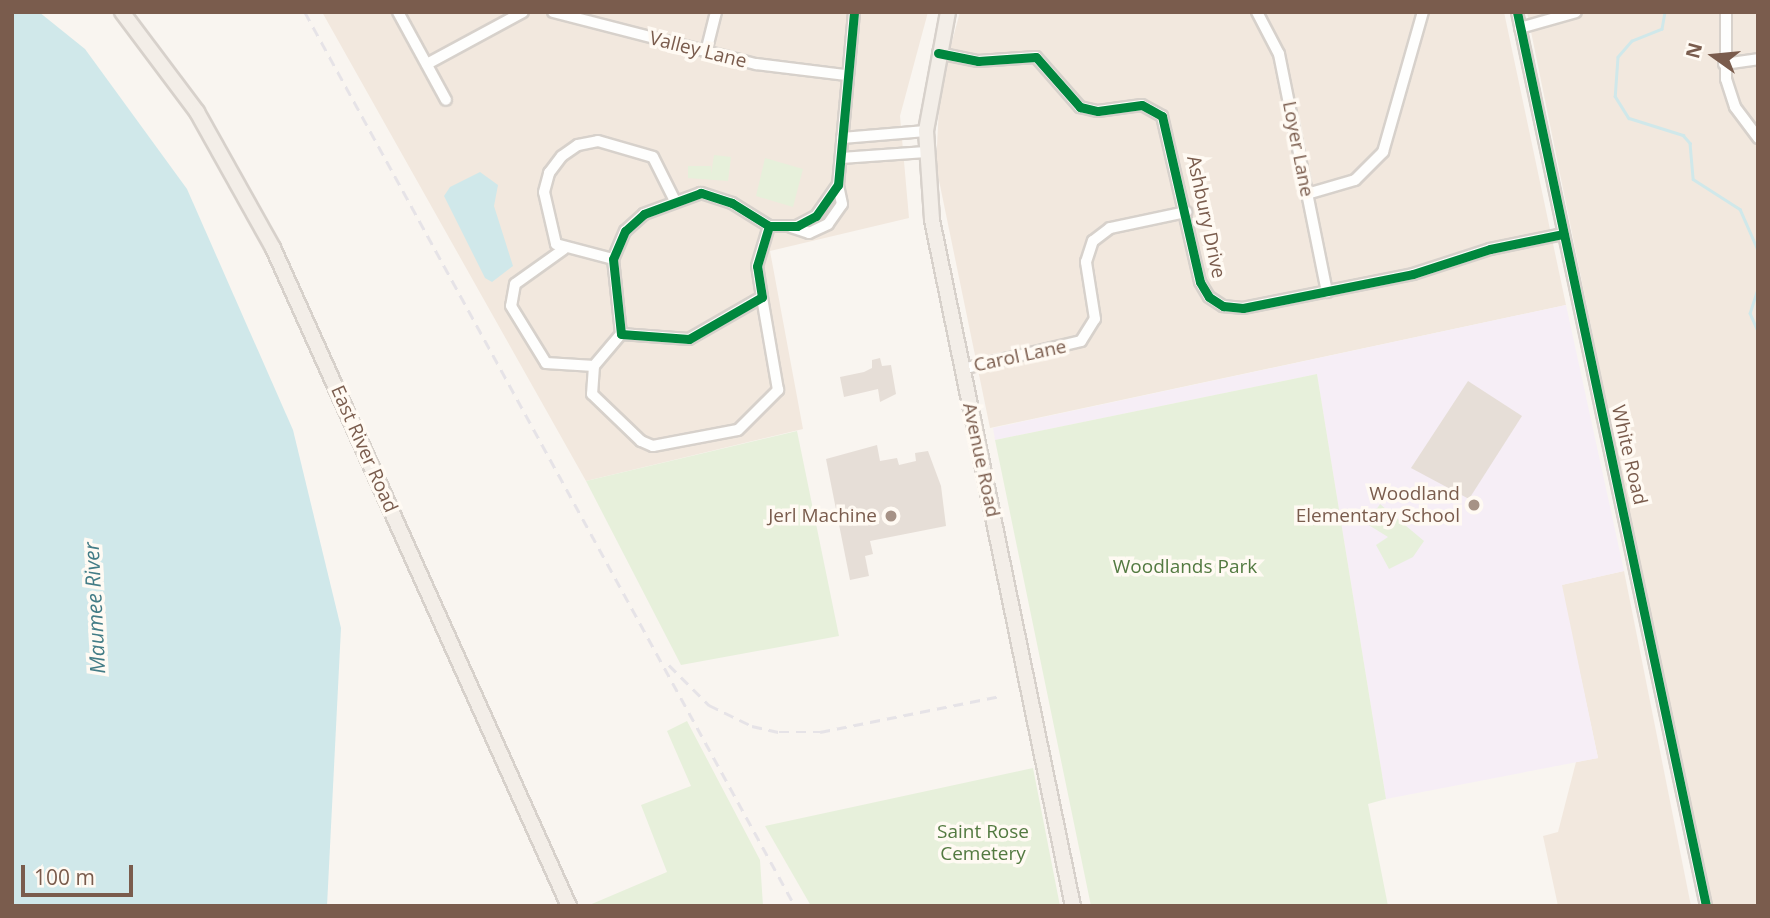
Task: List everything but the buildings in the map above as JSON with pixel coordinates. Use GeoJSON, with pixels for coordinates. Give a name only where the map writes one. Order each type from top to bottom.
{"type":"FeatureCollection","features":[{"type":"Feature","properties":{"kind":"main road","name":"East River Road"},"geometry":{"type":"LineString","coordinates":[[122,12],[197,112],[267,237],[569,906]]}},
{"type":"Feature","properties":{"kind":"main road","name":"Avenue Road"},"geometry":{"type":"LineString","coordinates":[[948,12],[938,53],[926,131],[932,220],[1073,906]]}},
{"type":"Feature","properties":{"kind":"street"},"geometry":{"type":"LineString","coordinates":[[398,12],[446,100]]}},
{"type":"Feature","properties":{"kind":"street"},"geometry":{"type":"LineString","coordinates":[[427,64],[523,12]]}},
{"type":"Feature","properties":{"kind":"street","name":"Valley Lane"},"geometry":{"type":"LineString","coordinates":[[553,12],[583,16],[706,52],[846,75]]}},
{"type":"Feature","properties":{"kind":"street"},"geometry":{"type":"LineString","coordinates":[[706,52],[716,12]]}},
{"type":"Feature","properties":{"kind":"street"},"geometry":{"type":"LineString","coordinates":[[769,226],[757,266],[778,390],[738,430],[647,444],[596,401],[594,366],[621,334],[613,259],[632,223],[674,199],[701,193],[717,197],[769,226],[790,227],[816,216],[838,185],[846,75],[854,12]]}},
{"type":"Feature","properties":{"kind":"street","name":"Loyer Lane"},"geometry":{"type":"LineString","coordinates":[[1257,12],[1279,54],[1327,292]]}},
{"type":"Feature","properties":{"kind":"street"},"geometry":{"type":"LineString","coordinates":[[1307,194],[1355,180],[1383,152],[1423,12]]}},
{"type":"Feature","properties":{"kind":"street","name":"White Road"},"geometry":{"type":"LineString","coordinates":[[1517,12],[1706,906]]}},
{"type":"Feature","properties":{"kind":"street"},"geometry":{"type":"LineString","coordinates":[[1520,28],[1576,12]]}},
{"type":"Feature","properties":{"kind":"street"},"geometry":{"type":"LineString","coordinates":[[1726,12],[1724,64],[1735,107],[1758,138]]}},
{"type":"Feature","properties":{"kind":"street","name":"Ashbury Drive"},"geometry":{"type":"LineString","coordinates":[[938,53],[978,61],[1036,57],[1080,107],[1098,111],[1142,105],[1157,112],[1169,130],[1202,287],[1218,304],[1244,308],[1327,292],[1563,234]]}},
{"type":"Feature","properties":{"kind":"street"},"geometry":{"type":"LineString","coordinates":[[1724,64],[1758,59]]}},
{"type":"Feature","properties":{"kind":"street"},"geometry":{"type":"LineString","coordinates":[[842,138],[926,131]]}},
{"type":"Feature","properties":{"kind":"street"},"geometry":{"type":"LineString","coordinates":[[564,249],[546,216],[545,180],[554,164],[578,145],[598,141],[653,157],[674,199]]}},
{"type":"Feature","properties":{"kind":"street"},"geometry":{"type":"LineString","coordinates":[[841,158],[926,152]]}},
{"type":"Feature","properties":{"kind":"street","name":"Carol Lane"},"geometry":{"type":"LineString","coordinates":[[962,369],[1081,341],[1095,319],[1086,262],[1093,241],[1111,228],[1186,212]]}},
{"type":"Feature","properties":{"kind":"street"},"geometry":{"type":"LineString","coordinates":[[594,366],[546,363],[511,306],[515,284],[564,249],[613,259]]}},
{"type":"Feature","properties":{"kind":"street"},"geometry":{"type":"LineString","coordinates":[[621,334],[688,339],[762,297]]}},
{"type":"Feature","properties":{"kind":"shaded area"},"geometry":{"type":"Polygon","coordinates":[[[322,12],[928,12],[900,116],[909,218],[770,251],[803,429],[586,481],[322,12]]]}},
{"type":"Feature","properties":{"kind":"shaded area"},"geometry":{"type":"Polygon","coordinates":[[[960,12],[1504,12],[1566,305],[990,428],[936,166],[940,86],[960,12]]]}},
{"type":"Feature","properties":{"kind":"shaded area"},"geometry":{"type":"Polygon","coordinates":[[[1527,12],[1758,12],[1758,906],[1709,906],[1527,12]]]}},
{"type":"Feature","properties":{"kind":"shaded area","name":"Woodland Elementary School"},"geometry":{"type":"Polygon","coordinates":[[[1566,305],[1624,571],[1562,585],[1598,758],[1386,799],[1317,374],[995,440],[993,428],[1566,305]]]}},
{"type":"Feature","properties":{"kind":"shaded area"},"geometry":{"type":"Polygon","coordinates":[[[1624,571],[1691,906],[1558,906],[1543,836],[1558,832],[1576,762],[1598,758],[1561,585],[1624,571]]]}},
{"type":"Feature","properties":{"kind":"green space"},"geometry":{"type":"Polygon","coordinates":[[[714,155],[731,157],[728,181],[688,178],[688,166],[711,166],[711,174],[714,155]]]}},
{"type":"Feature","properties":{"kind":"green space"},"geometry":{"type":"Polygon","coordinates":[[[765,158],[803,169],[793,207],[756,196],[765,158]]]}},
{"type":"Feature","properties":{"kind":"green space","name":"Woodlands Park"},"geometry":{"type":"Polygon","coordinates":[[[1317,374],[1386,799],[1368,804],[1388,906],[1091,906],[995,440],[1317,374]]]}},
{"type":"Feature","properties":{"kind":"green space"},"geometry":{"type":"Polygon","coordinates":[[[797,431],[839,636],[681,665],[586,481],[797,431]]]}},
{"type":"Feature","properties":{"kind":"green space"},"geometry":{"type":"Polygon","coordinates":[[[1380,504],[1424,541],[1413,557],[1389,569],[1376,545],[1388,537],[1367,524],[1380,504]]]}},
{"type":"Feature","properties":{"kind":"green space"},"geometry":{"type":"Polygon","coordinates":[[[687,721],[760,860],[763,906],[587,906],[667,872],[641,805],[691,786],[667,731],[687,721]]]}},
{"type":"Feature","properties":{"kind":"green space","name":"Saint Rose Cemetery"},"geometry":{"type":"Polygon","coordinates":[[[1033,768],[1060,906],[811,906],[765,826],[1033,768]]]}},
{"type":"Feature","properties":{"kind":"water","name":"Maumee River"},"geometry":{"type":"Polygon","coordinates":[[[12,12],[39,12],[85,49],[187,189],[293,430],[341,628],[327,906],[12,906],[12,12]]]}},
{"type":"Feature","properties":{"kind":"water"},"geometry":{"type":"Polygon","coordinates":[[[480,172],[498,185],[494,206],[513,266],[492,282],[485,278],[444,196],[450,187],[480,172]]]}},
{"type":"Feature","properties":{"kind":"waterway"},"geometry":{"type":"LineString","coordinates":[[1665,12],[1662,29],[1632,41],[1618,57],[1615,96],[1629,118],[1683,135],[1690,143],[1693,179],[1740,209],[1758,250]]}},
{"type":"Feature","properties":{"kind":"waterway"},"geometry":{"type":"LineString","coordinates":[[1758,289],[1750,313],[1758,331]]}},
{"type":"Feature","properties":{"kind":"railway"},"geometry":{"type":"LineString","coordinates":[[305,12],[795,906]]}},
{"type":"Feature","properties":{"kind":"railway"},"geometry":{"type":"LineString","coordinates":[[669,665],[709,705],[752,726],[779,732],[820,732],[1000,696]]}},
{"type":"Feature","properties":{"kind":"cycle path"},"geometry":{"type":"LineString","coordinates":[[769,226],[732,203],[701,193],[644,214],[625,231],[613,259],[621,334],[689,339],[762,297],[757,266],[769,226],[797,226],[816,216],[838,185],[854,12]]}},
{"type":"Feature","properties":{"kind":"cycle path"},"geometry":{"type":"LineString","coordinates":[[1517,12],[1706,906]]}},
{"type":"Feature","properties":{"kind":"cycle path"},"geometry":{"type":"LineString","coordinates":[[938,53],[978,61],[1036,57],[1080,107],[1098,111],[1142,105],[1162,116],[1200,282],[1209,297],[1223,306],[1243,308],[1413,274],[1490,249],[1563,234]]}},
{"type":"Feature","properties":{"kind":"place","name":"Woodland Elementary School"},"geometry":{"type":"Point","coordinates":[1474,505]}},
{"type":"Feature","properties":{"kind":"place","name":"Jerl Machine"},"geometry":{"type":"Point","coordinates":[891,516]}}]}
